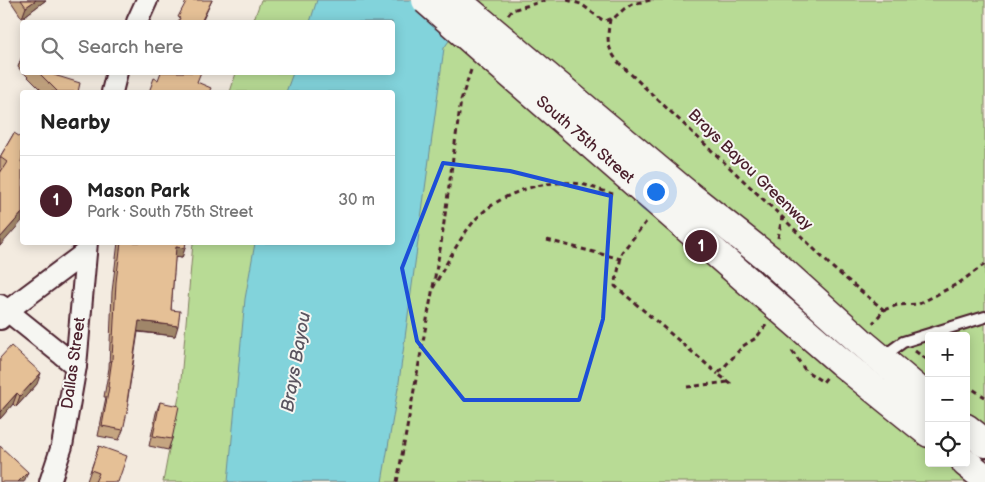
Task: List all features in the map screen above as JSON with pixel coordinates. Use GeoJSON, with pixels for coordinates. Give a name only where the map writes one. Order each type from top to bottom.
{"type":"FeatureCollection","features":[{"type":"Feature","properties":{"kind":"main road","name":"South 75th Street"},"geometry":{"type":"LineString","coordinates":[[426,0],[494,45],[769,259],[925,429]]}},
{"type":"Feature","properties":{"kind":"main road","name":"South 75th Street"},"geometry":{"type":"LineString","coordinates":[[456,0],[494,45]]}},
{"type":"Feature","properties":{"kind":"main road","name":"South 75th Street"},"geometry":{"type":"LineString","coordinates":[[871,369],[925,397]]}},
{"type":"Feature","properties":{"kind":"main road"},"geometry":{"type":"LineString","coordinates":[[970,431],[985,442]]}},
{"type":"Feature","properties":{"kind":"main road"},"geometry":{"type":"LineString","coordinates":[[970,466],[985,478]]}},
{"type":"Feature","properties":{"kind":"street"},"geometry":{"type":"LineString","coordinates":[[138,20],[147,0]]}},
{"type":"Feature","properties":{"kind":"street"},"geometry":{"type":"LineString","coordinates":[[112,90],[116,75]]}},
{"type":"Feature","properties":{"kind":"street"},"geometry":{"type":"LineString","coordinates":[[76,366],[2,312],[87,247]]}},
{"type":"Feature","properties":{"kind":"street","name":"Dallas Street"},"geometry":{"type":"LineString","coordinates":[[50,482],[62,446],[76,366],[87,247]]}},
{"type":"Feature","properties":{"kind":"lane"},"geometry":{"type":"LineString","coordinates":[[871,369],[903,342],[985,317]]}},
{"type":"Feature","properties":{"kind":"path"},"geometry":{"type":"LineString","coordinates":[[397,482],[434,288],[461,100],[494,45],[512,10],[547,0]]}},
{"type":"Feature","properties":{"kind":"path"},"geometry":{"type":"LineString","coordinates":[[567,0],[580,4],[600,19],[606,21],[615,17],[632,4],[651,0]]}},
{"type":"Feature","properties":{"kind":"path","name":"Brays Bayou Greenway"},"geometry":{"type":"LineString","coordinates":[[610,19],[607,37],[609,50],[618,62],[782,217],[833,268],[884,310]]}},
{"type":"Feature","properties":{"kind":"path"},"geometry":{"type":"LineString","coordinates":[[434,288],[457,245],[476,219],[492,205],[540,184],[580,184],[614,195]]}},
{"type":"Feature","properties":{"kind":"path"},"geometry":{"type":"LineString","coordinates":[[652,224],[648,220],[625,247],[615,286],[730,383],[688,387]]}},
{"type":"Feature","properties":{"kind":"path"},"geometry":{"type":"LineString","coordinates":[[548,240],[621,259]]}},
{"type":"Feature","properties":{"kind":"path"},"geometry":{"type":"LineString","coordinates":[[870,327],[884,310],[896,305],[919,304],[959,283],[985,264]]}},
{"type":"Feature","properties":{"kind":"path"},"geometry":{"type":"LineString","coordinates":[[759,318],[774,331]]}},
{"type":"Feature","properties":{"kind":"path"},"geometry":{"type":"LineString","coordinates":[[718,374],[743,346],[756,338],[767,324]]}},
{"type":"Feature","properties":{"kind":"path"},"geometry":{"type":"LineString","coordinates":[[787,344],[805,370],[822,382],[831,373]]}},
{"type":"Feature","properties":{"kind":"path"},"geometry":{"type":"LineString","coordinates":[[970,388],[985,397]]}},
{"type":"Feature","properties":{"kind":"highlighted area"},"geometry":{"type":"Polygon","coordinates":[[[443,163],[510,171],[611,196],[603,319],[579,400],[464,400],[417,341],[402,268],[443,163]]]}},
{"type":"Feature","properties":{"kind":"green space"},"geometry":{"type":"Polygon","coordinates":[[[261,0],[985,0],[985,482],[163,482],[180,391],[193,245],[395,245],[395,90],[231,90],[235,75],[395,75],[395,20],[254,20],[261,0]]]}},
{"type":"Feature","properties":{"kind":"water","name":"Brays Bayou"},"geometry":{"type":"Polygon","coordinates":[[[317,0],[477,0],[444,48],[399,382],[382,482],[228,482],[245,299],[255,245],[395,245],[395,90],[287,90],[292,75],[395,75],[395,20],[311,20],[317,0]]]}},
{"type":"Feature","properties":{"kind":"building"},"geometry":{"type":"Polygon","coordinates":[[[21,0],[36,0],[26,7],[21,0]]]}},
{"type":"Feature","properties":{"kind":"building"},"geometry":{"type":"Polygon","coordinates":[[[187,0],[212,0],[202,20],[179,20],[180,18],[178,17],[187,0]]]}},
{"type":"Feature","properties":{"kind":"building"},"geometry":{"type":"Polygon","coordinates":[[[41,75],[54,75],[80,83],[78,90],[56,90],[41,75]]]}},
{"type":"Feature","properties":{"kind":"building"},"geometry":{"type":"Polygon","coordinates":[[[160,75],[200,75],[197,82],[211,88],[210,90],[150,90],[154,78],[158,80],[160,75]]]}},
{"type":"Feature","properties":{"kind":"building"},"geometry":{"type":"Polygon","coordinates":[[[14,133],[20,137],[20,215],[0,238],[0,173],[7,162],[0,157],[14,133]]]}},
{"type":"Feature","properties":{"kind":"building"},"geometry":{"type":"Polygon","coordinates":[[[121,245],[186,245],[185,248],[176,247],[171,310],[180,311],[178,326],[139,321],[127,402],[129,403],[123,430],[102,426],[112,359],[116,282],[121,245]]]}},
{"type":"Feature","properties":{"kind":"building"},"geometry":{"type":"Polygon","coordinates":[[[11,346],[41,373],[20,396],[17,393],[0,412],[0,358],[11,346]]]}},
{"type":"Feature","properties":{"kind":"building"},"geometry":{"type":"Polygon","coordinates":[[[160,402],[179,406],[172,439],[153,436],[160,402]]]}},
{"type":"Feature","properties":{"kind":"building"},"geometry":{"type":"Polygon","coordinates":[[[0,446],[28,472],[18,482],[0,482],[0,446]]]}},
{"type":"Feature","properties":{"kind":"building"},"geometry":{"type":"Polygon","coordinates":[[[99,446],[127,456],[118,482],[95,482],[99,473],[91,470],[99,446]]]}},
{"type":"Feature","properties":{"kind":"place","name":"Mason Park"},"geometry":{"type":"Point","coordinates":[701,246]}}]}
